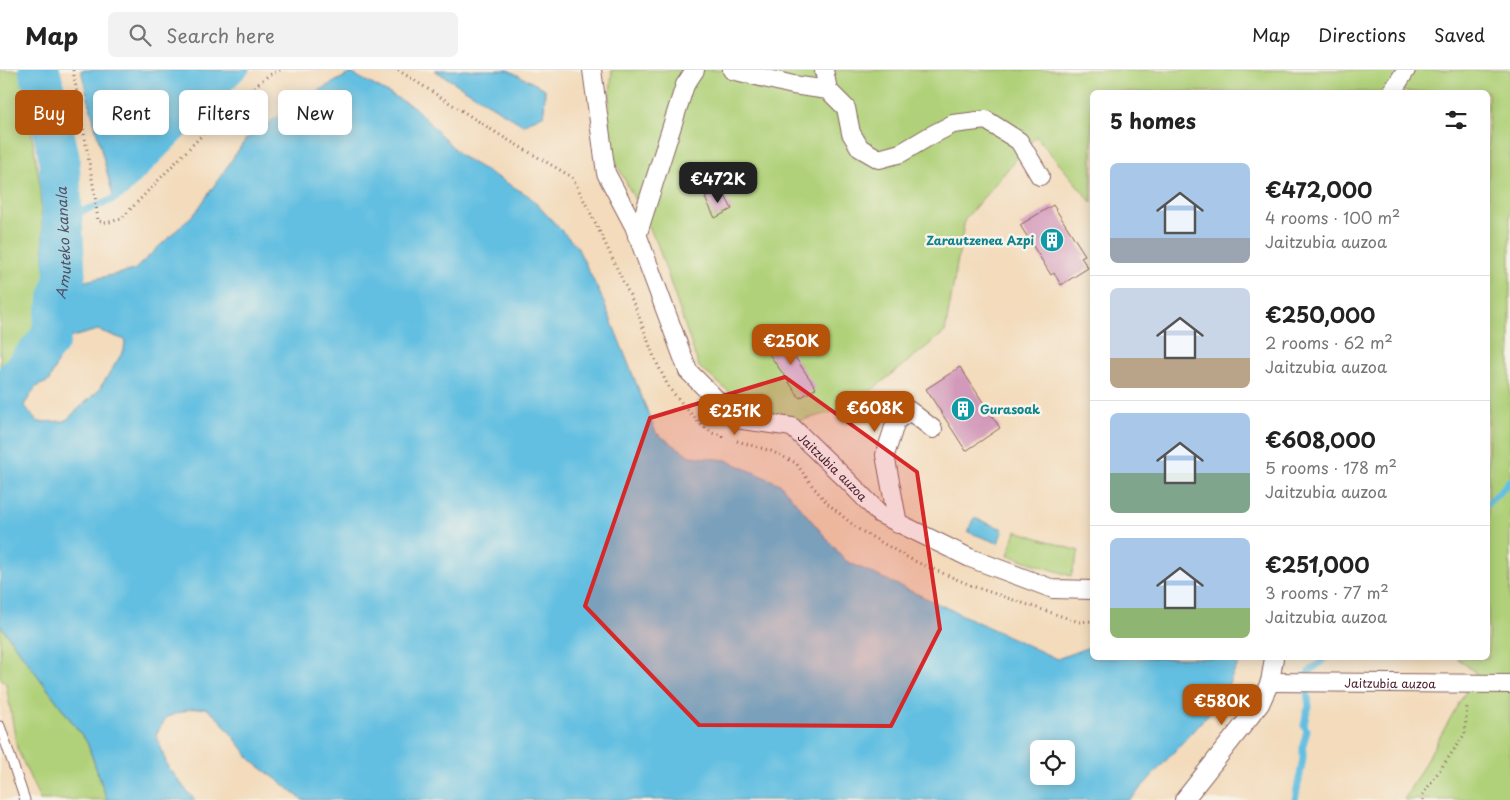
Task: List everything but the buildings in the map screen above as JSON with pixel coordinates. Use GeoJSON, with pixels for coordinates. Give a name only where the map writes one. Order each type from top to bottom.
{"type":"FeatureCollection","features":[{"type":"Feature","properties":{"kind":"street","name":"Jaitzubia auzoa"},"geometry":{"type":"LineString","coordinates":[[592,70],[606,173],[634,226],[688,371],[736,419],[792,427],[880,514],[898,524],[970,558],[1053,589],[1090,590]]}},
{"type":"Feature","properties":{"kind":"street"},"geometry":{"type":"LineString","coordinates":[[637,236],[685,85],[695,70]]}},
{"type":"Feature","properties":{"kind":"street"},"geometry":{"type":"LineString","coordinates":[[732,70],[793,85],[828,90]]}},
{"type":"Feature","properties":{"kind":"street"},"geometry":{"type":"LineString","coordinates":[[824,70],[828,90],[846,108],[851,133],[860,148],[879,159],[901,154],[953,124],[986,120],[1019,141],[1040,176]]}},
{"type":"Feature","properties":{"kind":"street"},"geometry":{"type":"LineString","coordinates":[[1393,90],[1406,70]]}},
{"type":"Feature","properties":{"kind":"street"},"geometry":{"type":"LineString","coordinates":[[898,524],[885,455],[896,421],[910,411],[933,429]]}},
{"type":"Feature","properties":{"kind":"street"},"geometry":{"type":"LineString","coordinates":[[1184,800],[1260,704],[1270,682],[1274,660]]}},
{"type":"Feature","properties":{"kind":"street","name":"Jaitzubia auzoa"},"geometry":{"type":"LineString","coordinates":[[1270,682],[1510,684]]}},
{"type":"Feature","properties":{"kind":"lane"},"geometry":{"type":"LineString","coordinates":[[0,726],[20,790],[25,800]]}},
{"type":"Feature","properties":{"kind":"path"},"geometry":{"type":"LineString","coordinates":[[74,70],[98,221],[106,223],[121,219],[232,104],[269,75],[280,70]]}},
{"type":"Feature","properties":{"kind":"path"},"geometry":{"type":"LineString","coordinates":[[398,70],[572,177],[594,218],[635,306],[654,357],[669,388],[699,423],[712,433],[771,451],[796,463],[827,503],[858,529],[914,561],[975,587],[1064,618],[1080,622],[1090,621]]}},
{"type":"Feature","properties":{"kind":"path"},"geometry":{"type":"LineString","coordinates":[[1423,800],[1423,794],[1465,734],[1468,684]]}},
{"type":"Feature","properties":{"kind":"highlighted area"},"geometry":{"type":"Polygon","coordinates":[[[785,377],[917,472],[940,629],[891,726],[699,725],[585,606],[650,418],[785,377]]]}},
{"type":"Feature","properties":{"kind":"green space"},"geometry":{"type":"Polygon","coordinates":[[[0,70],[21,70],[24,90],[15,90],[15,135],[32,135],[39,178],[46,290],[26,348],[0,379],[1,115],[0,70]]]}},
{"type":"Feature","properties":{"kind":"green space"},"geometry":{"type":"Polygon","coordinates":[[[612,70],[1510,70],[1510,800],[1404,800],[1476,673],[1460,660],[1490,660],[1490,90],[1090,90],[1090,201],[1036,136],[965,219],[945,332],[849,408],[798,421],[748,411],[732,394],[699,367],[657,243],[606,143],[612,70]]]}},
{"type":"Feature","properties":{"kind":"green space"},"geometry":{"type":"Polygon","coordinates":[[[1016,531],[1079,551],[1071,576],[1008,555],[1016,531]]]}},
{"type":"Feature","properties":{"kind":"green space"},"geometry":{"type":"Polygon","coordinates":[[[0,625],[87,742],[107,800],[40,800],[17,748],[6,684],[0,677],[0,625]]]}},
{"type":"Feature","properties":{"kind":"water"},"geometry":{"type":"Polygon","coordinates":[[[81,70],[246,70],[226,90],[179,90],[179,135],[182,135],[124,193],[114,200],[98,135],[169,135],[169,90],[93,90],[93,117],[81,70]]]}},
{"type":"Feature","properties":{"kind":"water"},"geometry":{"type":"Polygon","coordinates":[[[434,70],[508,70],[545,89],[544,114],[523,125],[434,70]]]}},
{"type":"Feature","properties":{"kind":"water"},"geometry":{"type":"Polygon","coordinates":[[[351,73],[414,107],[461,156],[529,196],[577,247],[603,300],[656,433],[690,456],[726,460],[780,484],[846,561],[1057,659],[1090,647],[1090,660],[1237,660],[1238,664],[1221,700],[1130,800],[302,800],[253,762],[221,721],[206,708],[190,709],[167,717],[156,734],[167,765],[189,794],[196,800],[107,800],[87,742],[0,625],[0,379],[26,348],[46,290],[134,270],[196,212],[246,139],[252,135],[268,135],[268,123],[278,116],[278,135],[352,135],[352,90],[319,90],[351,73]],[[98,330],[68,338],[49,381],[36,387],[24,405],[38,422],[65,421],[98,391],[124,350],[125,340],[98,330]]]}},
{"type":"Feature","properties":{"kind":"water"},"geometry":{"type":"Polygon","coordinates":[[[974,518],[1003,529],[998,543],[968,532],[974,518]]]}},
{"type":"Feature","properties":{"kind":"waterway","name":"Amuteko kanala"},"geometry":{"type":"LineString","coordinates":[[0,398],[50,339],[65,274],[59,157],[39,70]]}},
{"type":"Feature","properties":{"kind":"waterway"},"geometry":{"type":"LineString","coordinates":[[63,216],[95,207],[124,193],[246,70]]}},
{"type":"Feature","properties":{"kind":"waterway"},"geometry":{"type":"LineString","coordinates":[[1490,501],[1510,480]]}},
{"type":"Feature","properties":{"kind":"waterway"},"geometry":{"type":"LineString","coordinates":[[1308,673],[1323,660]]}},
{"type":"Feature","properties":{"kind":"waterway"},"geometry":{"type":"LineString","coordinates":[[1295,800],[1307,730],[1304,726],[1309,707],[1307,691]]}},
{"type":"Feature","properties":{"kind":"place","name":"Zarautzenea Azpi"},"geometry":{"type":"Point","coordinates":[1052,240]}},
{"type":"Feature","properties":{"kind":"place","name":"Gurasoak"},"geometry":{"type":"Point","coordinates":[963,409]}}]}
